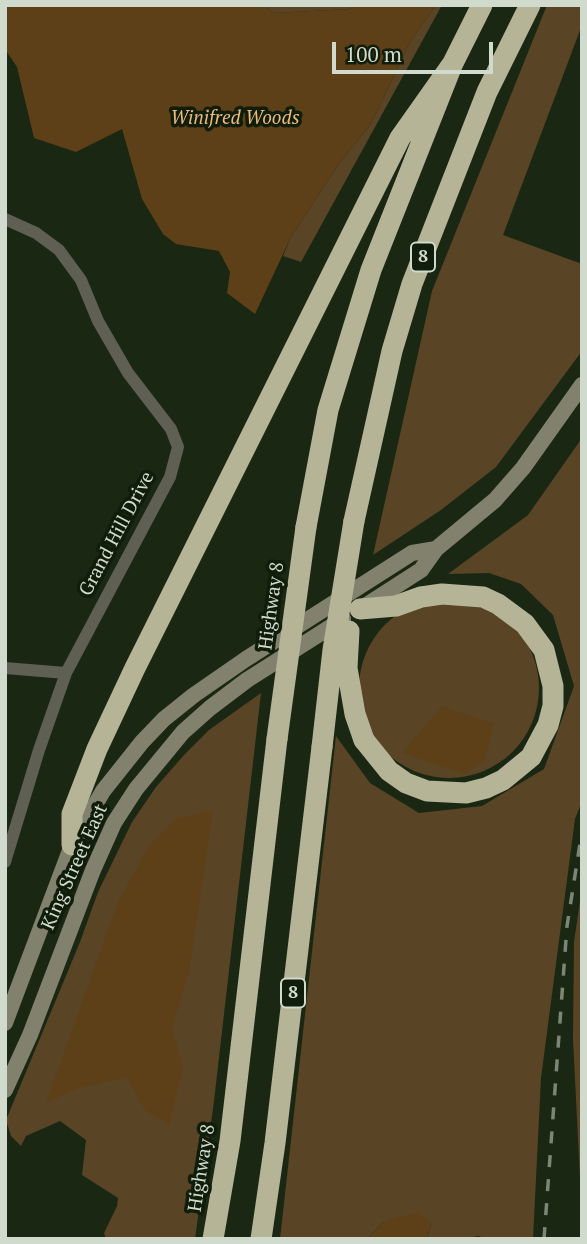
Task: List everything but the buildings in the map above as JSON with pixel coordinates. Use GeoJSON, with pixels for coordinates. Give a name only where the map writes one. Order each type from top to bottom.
{"type":"FeatureCollection","features":[{"type":"Feature","properties":{"kind":"highway","name":"Highway 8"},"geometry":{"type":"LineString","coordinates":[[213,1239],[230,1141],[277,739],[306,527],[328,410],[371,270],[453,63],[482,5]]}},
{"type":"Feature","properties":{"kind":"highway","name":"8"},"geometry":{"type":"LineString","coordinates":[[261,1239],[275,1143],[333,650],[354,521],[389,365],[412,284],[487,92],[530,5]]}},
{"type":"Feature","properties":{"kind":"highway"},"geometry":{"type":"LineString","coordinates":[[72,845],[72,814],[97,749],[141,655],[400,138],[453,63]]}},
{"type":"Feature","properties":{"kind":"highway"},"geometry":{"type":"LineString","coordinates":[[354,521],[358,548],[347,642],[347,668],[355,714],[364,740],[388,772],[427,791],[466,793],[486,788],[519,769],[536,750],[548,725],[553,706],[553,686],[544,650],[525,624],[498,604],[483,597],[442,594],[421,597],[396,606],[360,609]]}},
{"type":"Feature","properties":{"kind":"main road","name":"King Street East"},"geometry":{"type":"LineString","coordinates":[[5,1090],[30,1035],[93,870],[114,823],[135,789],[183,732],[210,708],[247,680],[421,570],[436,549],[495,500],[523,468],[582,386]]}},
{"type":"Feature","properties":{"kind":"main road","name":"King Street East"},"geometry":{"type":"LineString","coordinates":[[5,1023],[72,845],[103,790],[124,762],[164,719],[246,659],[412,553],[436,549]]}},
{"type":"Feature","properties":{"kind":"street","name":"Grand Hill Drive"},"geometry":{"type":"LineString","coordinates":[[5,219],[36,233],[59,250],[81,280],[98,321],[128,373],[171,429],[177,447],[170,477],[66,673],[5,862]]}},
{"type":"Feature","properties":{"kind":"street"},"geometry":{"type":"LineString","coordinates":[[5,668],[66,673]]}},
{"type":"Feature","properties":{"kind":"shaded area"},"geometry":{"type":"Polygon","coordinates":[[[265,5],[353,5],[350,9],[273,13],[265,5]]]}},
{"type":"Feature","properties":{"kind":"shaded area"},"geometry":{"type":"Polygon","coordinates":[[[436,5],[442,5],[301,262],[283,256],[291,237],[338,165],[371,124],[410,42],[436,5]]]}},
{"type":"Feature","properties":{"kind":"shaded area"},"geometry":{"type":"Polygon","coordinates":[[[547,5],[582,5],[582,25],[503,235],[582,264],[582,351],[496,467],[441,510],[373,555],[432,291],[547,5]]]}},
{"type":"Feature","properties":{"kind":"shaded area"},"geometry":{"type":"Polygon","coordinates":[[[582,438],[582,801],[575,819],[541,1078],[533,1239],[488,1239],[478,1236],[464,1239],[427,1239],[431,1223],[384,1221],[367,1239],[280,1239],[336,736],[370,783],[419,813],[482,806],[544,769],[574,686],[553,615],[521,584],[489,573],[448,574],[528,515],[582,438]]]}},
{"type":"Feature","properties":{"kind":"shaded area"},"geometry":{"type":"Polygon","coordinates":[[[449,598],[483,605],[513,624],[532,654],[539,688],[532,722],[513,752],[483,771],[449,778],[415,771],[385,752],[366,722],[359,688],[366,654],[385,624],[415,605],[449,598]]]}},
{"type":"Feature","properties":{"kind":"shaded area"},"geometry":{"type":"Polygon","coordinates":[[[261,693],[214,1101],[195,1239],[106,1239],[104,1233],[118,1198],[82,1175],[86,1140],[60,1121],[26,1136],[21,1146],[11,1136],[6,1120],[98,892],[132,822],[156,787],[209,730],[261,693]]]}},
{"type":"Feature","properties":{"kind":"shaded area"},"geometry":{"type":"Polygon","coordinates":[[[582,887],[582,1219],[573,1039],[574,942],[582,887]]]}},
{"type":"Feature","properties":{"kind":"green space","name":"Winifred Woods"},"geometry":{"type":"Polygon","coordinates":[[[5,5],[265,5],[273,13],[350,9],[353,5],[436,5],[410,42],[371,124],[338,165],[291,237],[255,314],[227,293],[230,272],[219,251],[176,244],[163,234],[142,199],[122,129],[76,152],[34,138],[17,67],[5,49],[5,5]]]}},
{"type":"Feature","properties":{"kind":"green space"},"geometry":{"type":"Polygon","coordinates":[[[442,706],[494,724],[485,761],[464,774],[402,753],[442,706]]]}},
{"type":"Feature","properties":{"kind":"green space"},"geometry":{"type":"Polygon","coordinates":[[[213,811],[189,972],[172,1028],[183,1069],[169,1125],[145,1110],[126,1077],[75,1089],[46,1103],[118,902],[149,846],[175,819],[213,811]]]}},
{"type":"Feature","properties":{"kind":"green space"},"geometry":{"type":"Polygon","coordinates":[[[418,1212],[431,1223],[427,1239],[367,1239],[384,1221],[418,1212]]]}},
{"type":"Feature","properties":{"kind":"railway"},"geometry":{"type":"LineString","coordinates":[[544,1239],[567,926],[582,831]]}}]}
